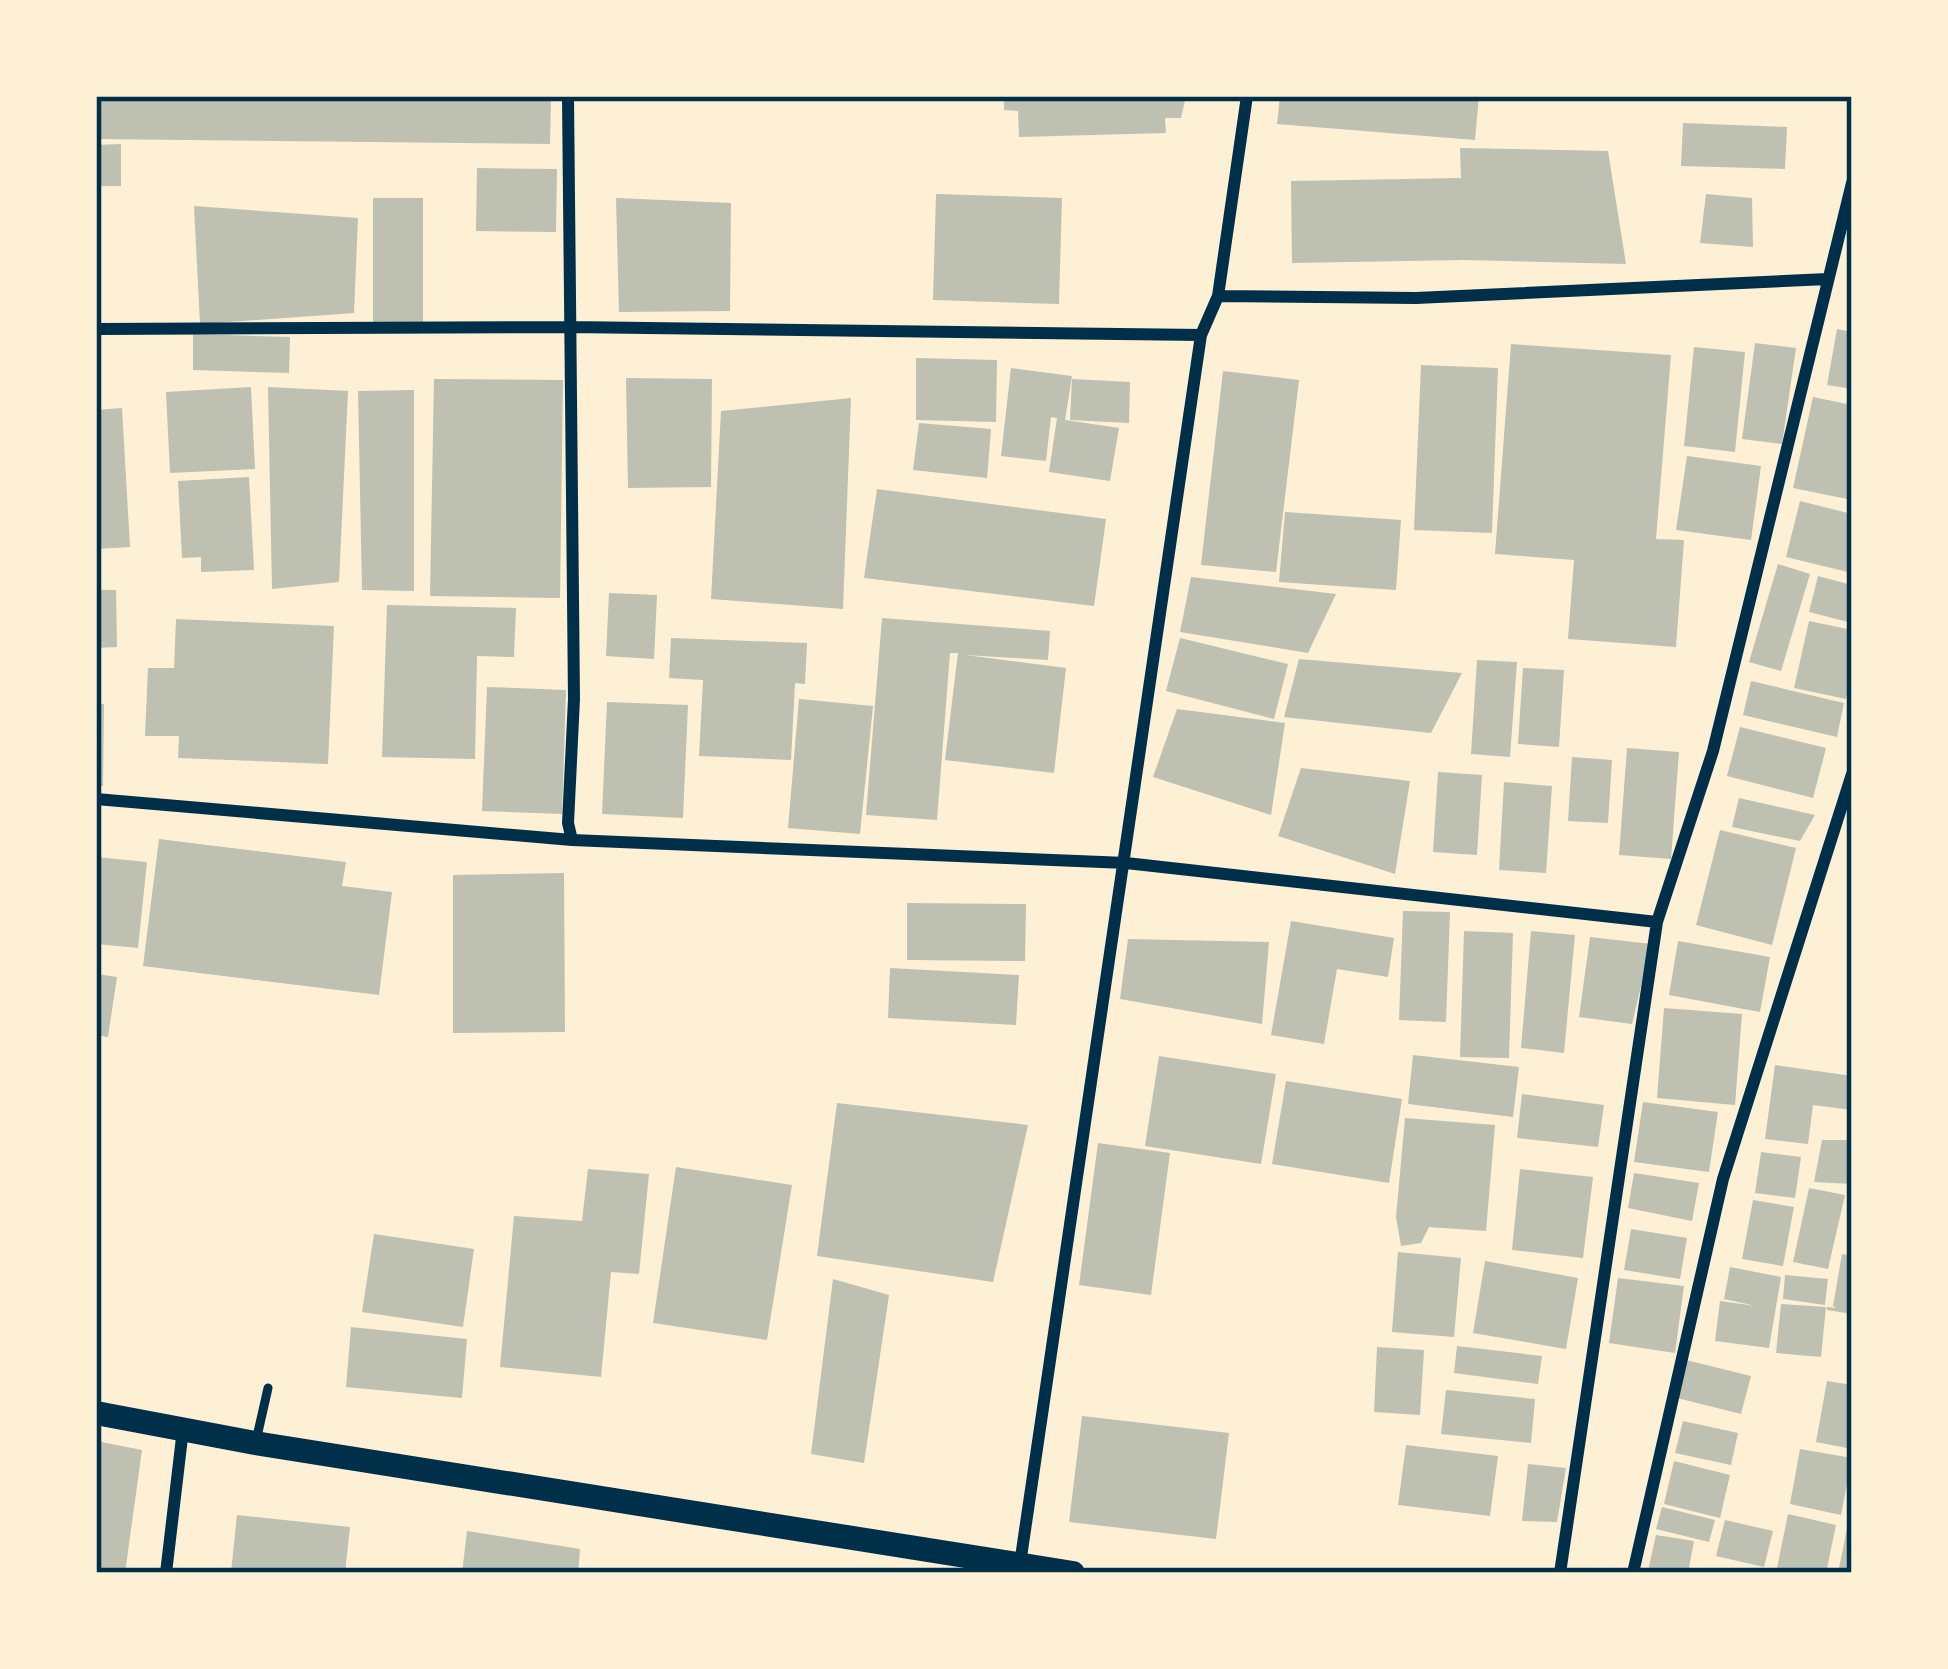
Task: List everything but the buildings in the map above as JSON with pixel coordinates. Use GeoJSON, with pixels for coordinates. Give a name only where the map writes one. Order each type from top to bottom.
{"type":"FeatureCollection","features":[{"type":"Feature","properties":{"kind":"main road"},"geometry":{"type":"LineString","coordinates":[[96,1413],[255,1443],[1073,1573]]}},
{"type":"Feature","properties":{"kind":"street"},"geometry":{"type":"LineString","coordinates":[[568,96],[574,699],[568,823],[572,840]]}},
{"type":"Feature","properties":{"kind":"street"},"geometry":{"type":"LineString","coordinates":[[1019,1565],[1201,335],[1218,296],[1247,96]]}},
{"type":"Feature","properties":{"kind":"street"},"geometry":{"type":"LineString","coordinates":[[1561,1573],[1657,922],[1713,751],[1852,183]]}},
{"type":"Feature","properties":{"kind":"street"},"geometry":{"type":"LineString","coordinates":[[1218,296],[1416,298],[1828,279]]}},
{"type":"Feature","properties":{"kind":"street"},"geometry":{"type":"LineString","coordinates":[[96,329],[569,327],[1201,335]]}},
{"type":"Feature","properties":{"kind":"street"},"geometry":{"type":"LineString","coordinates":[[1633,1573],[1723,1179],[1852,774]]}},
{"type":"Feature","properties":{"kind":"street"},"geometry":{"type":"LineString","coordinates":[[96,799],[572,840],[1126,863],[1657,922]]}},
{"type":"Feature","properties":{"kind":"street"},"geometry":{"type":"LineString","coordinates":[[166,1573],[183,1429]]}},
{"type":"Feature","properties":{"kind":"lane"},"geometry":{"type":"LineString","coordinates":[[255,1443],[268,1388]]}}]}
